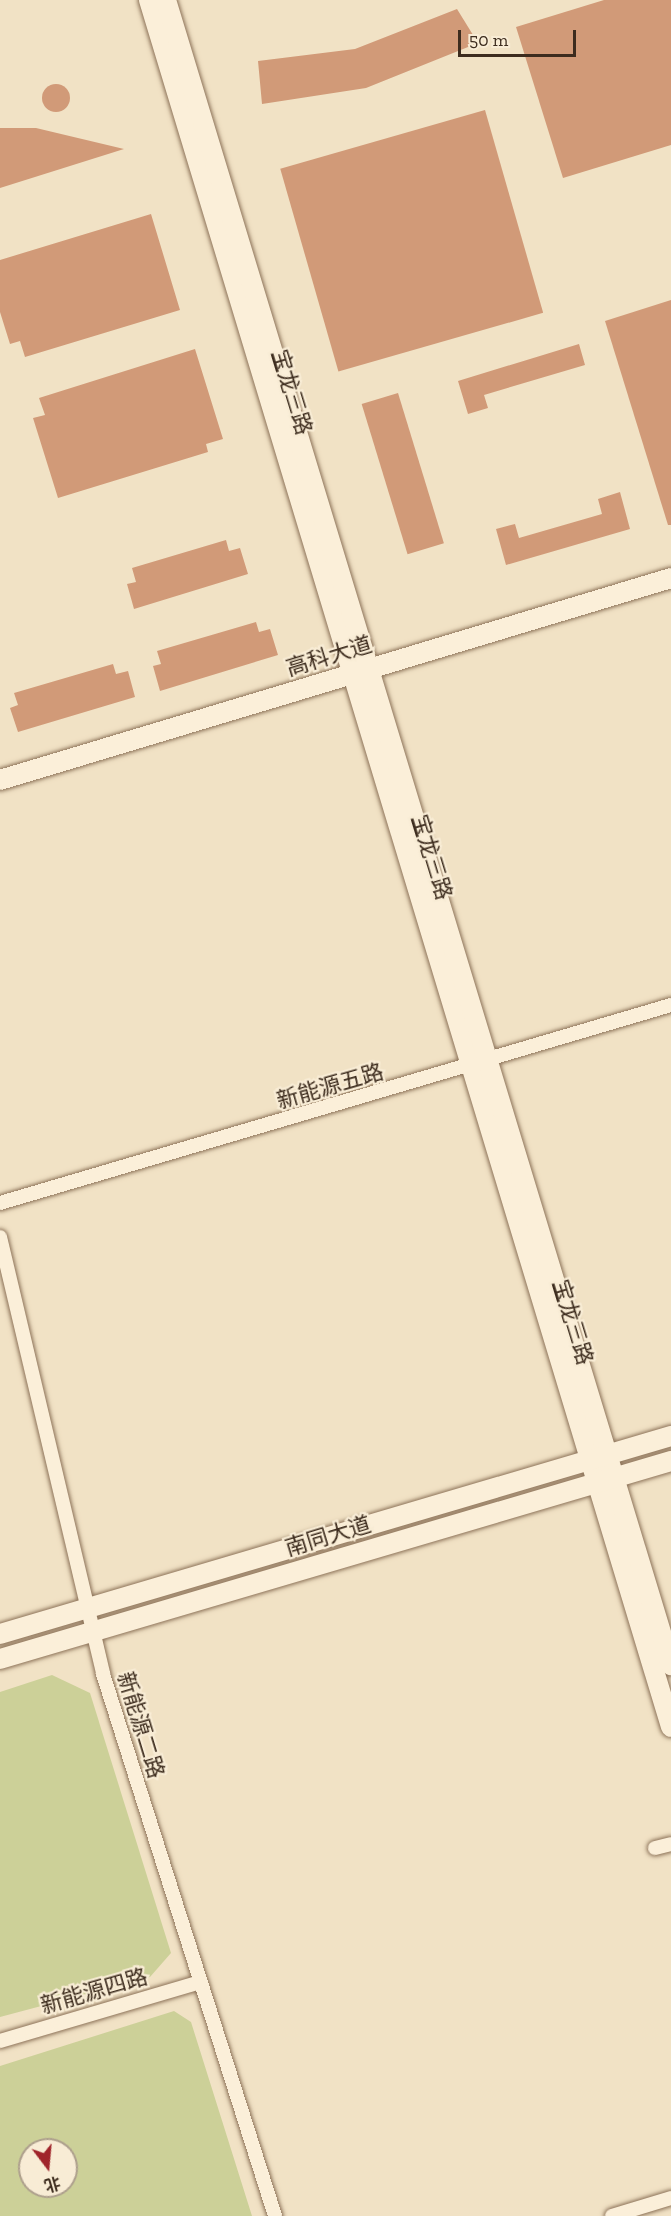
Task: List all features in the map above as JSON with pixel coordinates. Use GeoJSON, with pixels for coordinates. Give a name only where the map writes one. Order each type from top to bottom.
{"type":"FeatureCollection","features":[{"type":"Feature","properties":{"kind":"street","name":"宝龙三路"},"geometry":{"type":"LineString","coordinates":[[149,0],[361,672]]}},
{"type":"Feature","properties":{"kind":"street","name":"宝龙三路"},"geometry":{"type":"LineString","coordinates":[[166,0],[361,672],[605,1478],[671,1727]]}},
{"type":"Feature","properties":{"kind":"street","name":"高科大道"},"geometry":{"type":"LineString","coordinates":[[0,780],[671,578]]}},
{"type":"Feature","properties":{"kind":"street","name":"新能源五路"},"geometry":{"type":"LineString","coordinates":[[0,1203],[479,1064],[671,1005]]}},
{"type":"Feature","properties":{"kind":"street","name":"新能源二路"},"geometry":{"type":"LineString","coordinates":[[0,1237],[92,1632],[275,2216]]}},
{"type":"Feature","properties":{"kind":"street","name":"南同大道"},"geometry":{"type":"LineString","coordinates":[[0,1634],[598,1455],[671,1436]]}},
{"type":"Feature","properties":{"kind":"street","name":"南同大道"},"geometry":{"type":"LineString","coordinates":[[0,1659],[605,1478],[671,1461]]}},
{"type":"Feature","properties":{"kind":"street","name":"宝龙三路"},"geometry":{"type":"LineString","coordinates":[[605,1478],[671,1665]]}},
{"type":"Feature","properties":{"kind":"street"},"geometry":{"type":"LineString","coordinates":[[655,1848],[671,1844]]}},
{"type":"Feature","properties":{"kind":"street","name":"新能源四路"},"geometry":{"type":"LineString","coordinates":[[0,2041],[201,1982]]}},
{"type":"Feature","properties":{"kind":"street"},"geometry":{"type":"LineString","coordinates":[[612,2216],[671,2198]]}},
{"type":"Feature","properties":{"kind":"green space"},"geometry":{"type":"Polygon","coordinates":[[[52,1675],[90,1693],[171,1953],[150,1977],[0,2017],[0,1692],[52,1675]]]}},
{"type":"Feature","properties":{"kind":"green space"},"geometry":{"type":"Polygon","coordinates":[[[174,2011],[191,2022],[252,2216],[0,2216],[0,2066],[174,2011]]]}},
{"type":"Feature","properties":{"kind":"building"},"geometry":{"type":"Polygon","coordinates":[[[604,0],[671,0],[671,145],[563,178],[516,27],[604,0]]]}},
{"type":"Feature","properties":{"kind":"building"},"geometry":{"type":"Polygon","coordinates":[[[457,9],[478,43],[366,88],[262,104],[258,61],[355,49],[457,9]]]}},
{"type":"Feature","properties":{"kind":"building"},"geometry":{"type":"Polygon","coordinates":[[[56,84],[66,88],[70,98],[66,108],[56,112],[46,108],[42,98],[46,88],[56,84]]]}},
{"type":"Feature","properties":{"kind":"building"},"geometry":{"type":"Polygon","coordinates":[[[485,110],[543,313],[338,372],[280,169],[485,110]]]}},
{"type":"Feature","properties":{"kind":"building"},"geometry":{"type":"Polygon","coordinates":[[[0,128],[36,128],[124,149],[0,188],[0,128]]]}},
{"type":"Feature","properties":{"kind":"building"},"geometry":{"type":"Polygon","coordinates":[[[151,214],[180,310],[25,357],[20,341],[10,344],[0,312],[0,260],[151,214]]]}},
{"type":"Feature","properties":{"kind":"building"},"geometry":{"type":"Polygon","coordinates":[[[671,300],[671,525],[668,525],[605,321],[671,300]]]}},
{"type":"Feature","properties":{"kind":"building"},"geometry":{"type":"Polygon","coordinates":[[[579,344],[585,365],[484,395],[488,408],[468,414],[458,381],[579,344]]]}},
{"type":"Feature","properties":{"kind":"building"},"geometry":{"type":"Polygon","coordinates":[[[195,349],[223,439],[206,444],[208,452],[58,498],[33,418],[45,415],[39,398],[195,349]]]}},
{"type":"Feature","properties":{"kind":"building"},"geometry":{"type":"Polygon","coordinates":[[[398,393],[444,543],[408,554],[362,404],[398,393]]]}},
{"type":"Feature","properties":{"kind":"building"},"geometry":{"type":"Polygon","coordinates":[[[620,492],[630,529],[506,565],[496,529],[515,524],[519,538],[602,514],[598,499],[620,492]]]}},
{"type":"Feature","properties":{"kind":"building"},"geometry":{"type":"Polygon","coordinates":[[[226,540],[229,551],[240,548],[248,574],[134,609],[127,584],[136,582],[132,568],[226,540]]]}},
{"type":"Feature","properties":{"kind":"building"},"geometry":{"type":"Polygon","coordinates":[[[256,622],[259,632],[270,629],[278,655],[160,691],[153,666],[161,664],[157,651],[256,622]]]}},
{"type":"Feature","properties":{"kind":"building"},"geometry":{"type":"Polygon","coordinates":[[[113,664],[116,674],[128,671],[135,697],[18,732],[10,708],[18,705],[14,693],[113,664]]]}}]}
